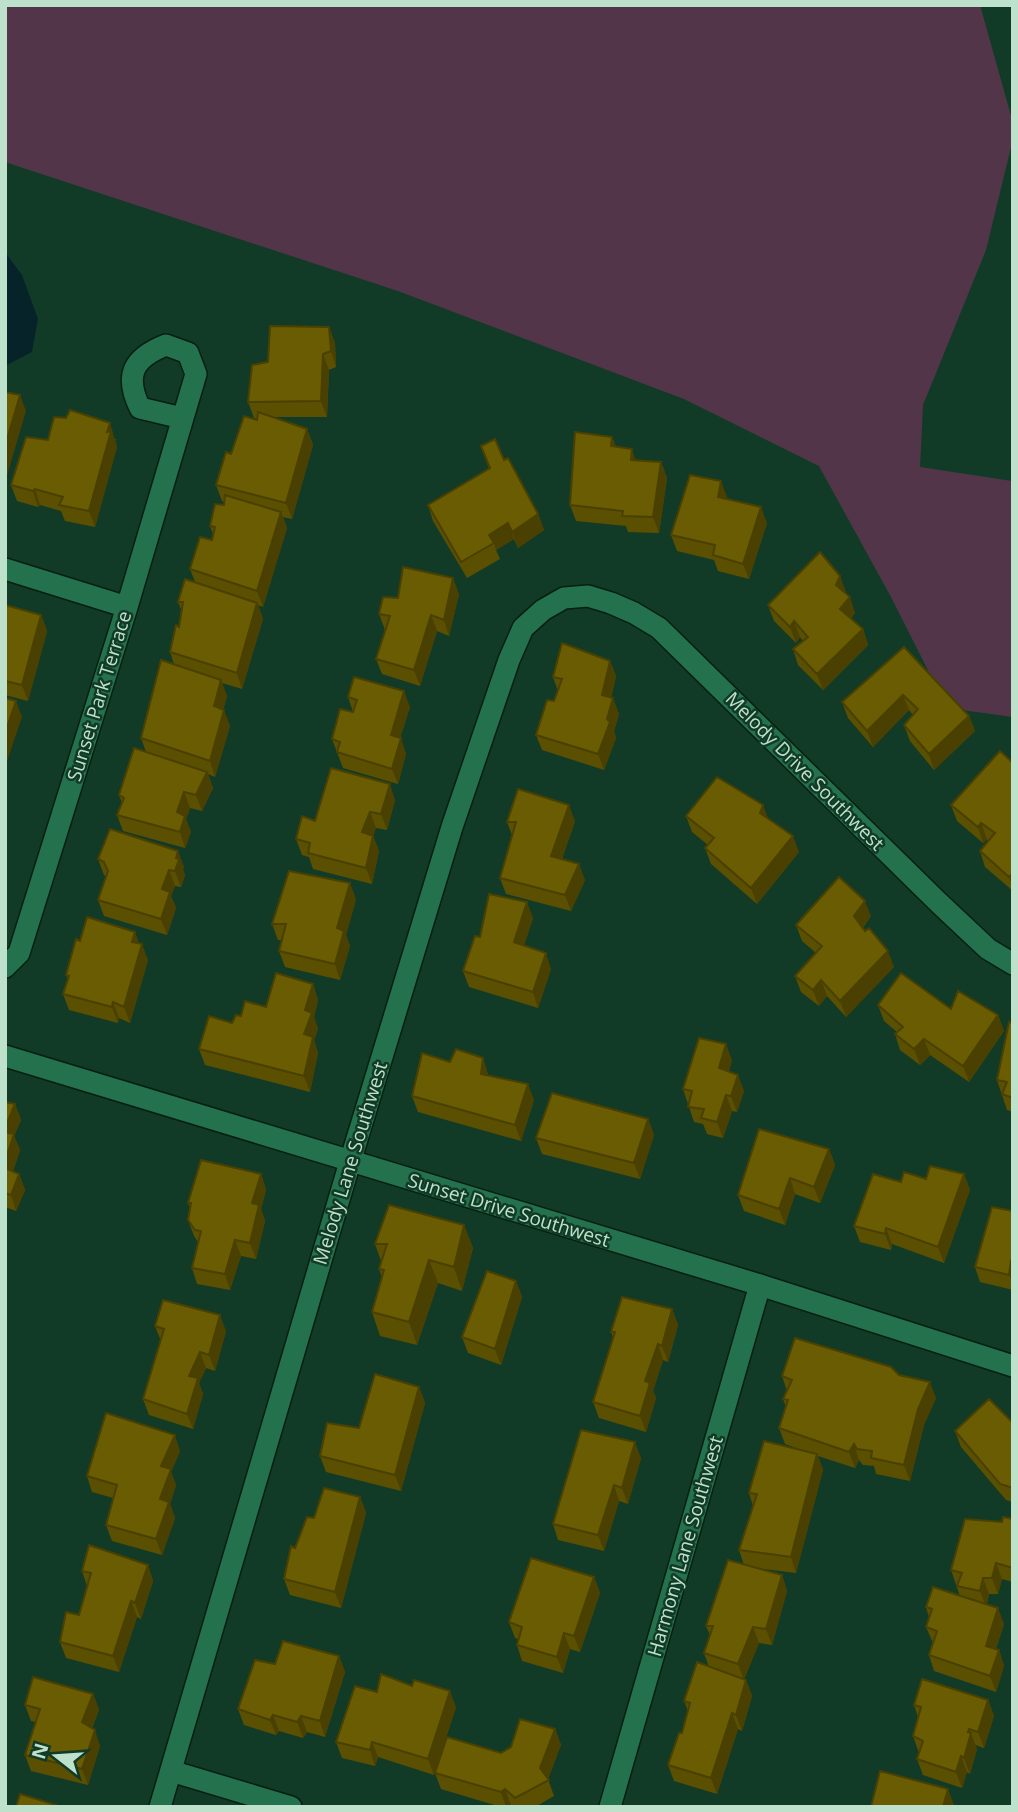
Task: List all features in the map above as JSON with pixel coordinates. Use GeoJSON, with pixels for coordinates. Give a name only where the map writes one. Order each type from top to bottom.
{"type":"FeatureCollection","features":[{"type":"Feature","properties":{"kind":"street","name":"Sunset Park Terrace"},"geometry":{"type":"LineString","coordinates":[[5,967],[19,953],[127,607],[182,418]]}},
{"type":"Feature","properties":{"kind":"street"},"geometry":{"type":"LineString","coordinates":[[5,569],[127,607]]}},
{"type":"Feature","properties":{"kind":"street","name":"Melody Drive Southwest"},"geometry":{"type":"LineString","coordinates":[[585,596],[611,603],[659,628],[939,903],[988,949],[1013,964]]}},
{"type":"Feature","properties":{"kind":"street","name":"Melody Lane Southwest"},"geometry":{"type":"LineString","coordinates":[[160,1807],[350,1162],[452,827],[509,660],[523,628],[543,610],[564,598],[585,596]]}},
{"type":"Feature","properties":{"kind":"street","name":"Sunset Drive Southwest"},"geometry":{"type":"LineString","coordinates":[[5,1056],[1013,1366]]}},
{"type":"Feature","properties":{"kind":"street","name":"Harmony Lane Southwest"},"geometry":{"type":"LineString","coordinates":[[610,1807],[760,1286]]}},
{"type":"Feature","properties":{"kind":"street"},"geometry":{"type":"LineString","coordinates":[[171,1771],[291,1807]]}},
{"type":"Feature","properties":{"kind":"shaded area"},"geometry":{"type":"Polygon","coordinates":[[[5,5],[980,5],[1013,123],[1013,139],[986,250],[923,405],[920,467],[1012,481],[1013,717],[947,708],[891,597],[819,466],[684,399],[398,291],[5,162],[5,5]]]}},
{"type":"Feature","properties":{"kind":"water"},"geometry":{"type":"Polygon","coordinates":[[[5,252],[22,275],[38,319],[32,352],[5,366],[5,252]]]}},
{"type":"Feature","properties":{"kind":"building"},"geometry":{"type":"Polygon","coordinates":[[[270,326],[329,327],[331,351],[323,354],[321,401],[248,402],[252,365],[268,362],[270,326]]]}},
{"type":"Feature","properties":{"kind":"building"},"geometry":{"type":"Polygon","coordinates":[[[5,392],[20,395],[5,446],[5,392]]]}},
{"type":"Feature","properties":{"kind":"building"},"geometry":{"type":"Polygon","coordinates":[[[70,410],[110,423],[107,432],[111,431],[89,511],[59,505],[63,497],[11,485],[26,437],[48,440],[54,417],[66,418],[70,410]]]}},
{"type":"Feature","properties":{"kind":"building"},"geometry":{"type":"Polygon","coordinates":[[[258,412],[307,429],[286,503],[216,485],[226,452],[231,454],[244,416],[257,420],[258,412]]]}},
{"type":"Feature","properties":{"kind":"building"},"geometry":{"type":"Polygon","coordinates":[[[575,432],[612,437],[611,446],[632,449],[631,460],[661,462],[653,517],[622,516],[623,511],[570,505],[575,432]]]}},
{"type":"Feature","properties":{"kind":"building"},"geometry":{"type":"Polygon","coordinates":[[[495,439],[504,460],[508,458],[538,514],[512,532],[508,523],[489,535],[494,543],[461,562],[428,505],[490,468],[481,446],[495,439]]]}},
{"type":"Feature","properties":{"kind":"building"},"geometry":{"type":"Polygon","coordinates":[[[690,475],[721,481],[718,497],[761,507],[743,564],[713,555],[715,545],[671,535],[690,475]]]}},
{"type":"Feature","properties":{"kind":"building"},"geometry":{"type":"Polygon","coordinates":[[[225,495],[281,512],[257,591],[190,569],[200,537],[212,540],[215,527],[210,526],[215,504],[224,505],[225,495]]]}},
{"type":"Feature","properties":{"kind":"building"},"geometry":{"type":"Polygon","coordinates":[[[820,552],[840,576],[836,585],[850,597],[840,609],[863,629],[817,674],[793,649],[808,637],[794,621],[790,627],[768,605],[820,552]]]}},
{"type":"Feature","properties":{"kind":"building"},"geometry":{"type":"Polygon","coordinates":[[[403,567],[453,578],[444,620],[431,615],[414,670],[376,659],[390,616],[379,614],[383,597],[398,598],[403,567]]]}},
{"type":"Feature","properties":{"kind":"building"},"geometry":{"type":"Polygon","coordinates":[[[185,579],[257,603],[237,673],[170,652],[176,625],[179,627],[183,602],[178,602],[185,579]]]}},
{"type":"Feature","properties":{"kind":"building"},"geometry":{"type":"Polygon","coordinates":[[[5,605],[41,615],[22,685],[5,681],[5,605]]]}},
{"type":"Feature","properties":{"kind":"building"},"geometry":{"type":"Polygon","coordinates":[[[562,643],[610,661],[602,695],[613,698],[607,719],[610,722],[598,754],[536,735],[547,700],[554,701],[562,679],[553,677],[562,643]]]}},
{"type":"Feature","properties":{"kind":"building"},"geometry":{"type":"Polygon","coordinates":[[[904,647],[969,716],[929,754],[904,725],[918,709],[903,695],[867,731],[842,702],[904,647]]]}},
{"type":"Feature","properties":{"kind":"building"},"geometry":{"type":"Polygon","coordinates":[[[161,660],[221,680],[214,706],[224,710],[210,761],[141,738],[161,660]]]}},
{"type":"Feature","properties":{"kind":"building"},"geometry":{"type":"Polygon","coordinates":[[[354,677],[404,691],[391,735],[401,738],[392,769],[337,752],[340,742],[332,739],[340,709],[353,712],[357,700],[348,697],[354,677]]]}},
{"type":"Feature","properties":{"kind":"building"},"geometry":{"type":"Polygon","coordinates":[[[5,698],[16,701],[5,733],[5,698]]]}},
{"type":"Feature","properties":{"kind":"building"},"geometry":{"type":"Polygon","coordinates":[[[134,748],[207,772],[196,795],[184,792],[177,812],[185,816],[180,832],[117,815],[124,798],[119,795],[134,748]]]}},
{"type":"Feature","properties":{"kind":"building"},"geometry":{"type":"Polygon","coordinates":[[[1000,751],[1013,763],[1013,873],[1009,877],[980,851],[995,833],[981,823],[978,827],[951,805],[1000,751]]]}},
{"type":"Feature","properties":{"kind":"building"},"geometry":{"type":"Polygon","coordinates":[[[331,768],[390,784],[381,814],[370,812],[362,832],[373,836],[366,868],[308,853],[310,843],[296,839],[302,816],[315,821],[331,768]]]}},
{"type":"Feature","properties":{"kind":"building"},"geometry":{"type":"Polygon","coordinates":[[[717,777],[763,805],[760,813],[793,836],[751,888],[705,848],[714,838],[686,816],[717,777]]]}},
{"type":"Feature","properties":{"kind":"building"},"geometry":{"type":"Polygon","coordinates":[[[518,789],[569,805],[551,856],[579,864],[565,895],[500,878],[516,822],[507,822],[518,789]]]}},
{"type":"Feature","properties":{"kind":"building"},"geometry":{"type":"Polygon","coordinates":[[[110,829],[178,851],[176,858],[179,859],[175,871],[169,870],[162,889],[170,892],[161,919],[98,900],[108,871],[104,862],[98,859],[110,829]]]}},
{"type":"Feature","properties":{"kind":"building"},"geometry":{"type":"Polygon","coordinates":[[[289,871],[350,883],[337,928],[344,931],[335,964],[279,951],[286,924],[272,924],[289,871]]]}},
{"type":"Feature","properties":{"kind":"building"},"geometry":{"type":"Polygon","coordinates":[[[839,877],[865,901],[854,916],[865,931],[869,928],[888,951],[840,1001],[821,980],[813,990],[795,976],[822,946],[796,925],[839,877]]]}},
{"type":"Feature","properties":{"kind":"building"},"geometry":{"type":"Polygon","coordinates":[[[489,894],[527,902],[514,942],[546,953],[533,992],[463,971],[475,936],[480,937],[489,894]]]}},
{"type":"Feature","properties":{"kind":"building"},"geometry":{"type":"Polygon","coordinates":[[[87,917],[135,932],[132,942],[142,944],[124,1007],[113,1002],[112,1007],[63,994],[76,939],[80,941],[87,917]]]}},
{"type":"Feature","properties":{"kind":"building"},"geometry":{"type":"Polygon","coordinates":[[[276,973],[313,984],[305,1010],[312,1013],[304,1034],[313,1037],[304,1076],[199,1049],[209,1016],[232,1023],[236,1015],[241,1016],[245,1001],[266,1007],[276,973]]]}},
{"type":"Feature","properties":{"kind":"building"},"geometry":{"type":"Polygon","coordinates":[[[901,973],[951,1009],[958,991],[998,1015],[963,1066],[924,1039],[914,1049],[895,1034],[903,1027],[878,1005],[901,973]]]}},
{"type":"Feature","properties":{"kind":"building"},"geometry":{"type":"Polygon","coordinates":[[[1009,1022],[1013,1023],[1013,1098],[1002,1094],[1007,1082],[997,1080],[1009,1022]]]}},
{"type":"Feature","properties":{"kind":"building"},"geometry":{"type":"Polygon","coordinates":[[[699,1038],[726,1044],[719,1068],[738,1075],[731,1096],[726,1095],[717,1122],[701,1118],[704,1109],[688,1107],[692,1091],[683,1089],[699,1038]]]}},
{"type":"Feature","properties":{"kind":"building"},"geometry":{"type":"Polygon","coordinates":[[[456,1049],[483,1058],[481,1074],[528,1084],[515,1125],[412,1096],[422,1053],[450,1062],[456,1049]]]}},
{"type":"Feature","properties":{"kind":"building"},"geometry":{"type":"Polygon","coordinates":[[[552,1093],[648,1119],[634,1163],[536,1138],[552,1093]]]}},
{"type":"Feature","properties":{"kind":"building"},"geometry":{"type":"Polygon","coordinates":[[[5,1102],[15,1104],[5,1128],[5,1102]]]}},
{"type":"Feature","properties":{"kind":"building"},"geometry":{"type":"Polygon","coordinates":[[[759,1129],[829,1149],[814,1187],[790,1178],[779,1209],[738,1195],[759,1129]]]}},
{"type":"Feature","properties":{"kind":"building"},"geometry":{"type":"Polygon","coordinates":[[[5,1132],[14,1134],[5,1161],[5,1132]]]}},
{"type":"Feature","properties":{"kind":"building"},"geometry":{"type":"Polygon","coordinates":[[[201,1160],[261,1174],[252,1203],[259,1205],[250,1243],[235,1240],[225,1274],[192,1268],[201,1231],[195,1230],[188,1220],[191,1203],[188,1203],[201,1160]]]}},
{"type":"Feature","properties":{"kind":"building"},"geometry":{"type":"Polygon","coordinates":[[[930,1166],[964,1174],[938,1247],[886,1228],[885,1234],[854,1226],[873,1174],[901,1182],[904,1172],[926,1179],[930,1166]]]}},
{"type":"Feature","properties":{"kind":"building"},"geometry":{"type":"Polygon","coordinates":[[[5,1168],[19,1174],[11,1195],[5,1193],[5,1168]]]}},
{"type":"Feature","properties":{"kind":"building"},"geometry":{"type":"Polygon","coordinates":[[[389,1205],[464,1225],[454,1267],[429,1260],[409,1322],[372,1312],[384,1270],[379,1269],[387,1244],[375,1244],[389,1205]]]}},
{"type":"Feature","properties":{"kind":"building"},"geometry":{"type":"Polygon","coordinates":[[[992,1207],[1013,1211],[1013,1262],[1011,1261],[1009,1275],[975,1267],[992,1207]]]}},
{"type":"Feature","properties":{"kind":"building"},"geometry":{"type":"Polygon","coordinates":[[[487,1271],[516,1281],[495,1349],[462,1337],[487,1271]]]}},
{"type":"Feature","properties":{"kind":"building"},"geometry":{"type":"Polygon","coordinates":[[[622,1297],[672,1309],[662,1346],[658,1344],[645,1381],[650,1383],[640,1416],[593,1402],[615,1332],[611,1332],[622,1297]]]}},
{"type":"Feature","properties":{"kind":"building"},"geometry":{"type":"Polygon","coordinates":[[[163,1300],[220,1315],[209,1355],[200,1352],[189,1376],[198,1378],[187,1414],[143,1399],[164,1329],[155,1326],[163,1300]]]}},
{"type":"Feature","properties":{"kind":"building"},"geometry":{"type":"Polygon","coordinates":[[[795,1338],[891,1367],[899,1375],[930,1382],[918,1409],[904,1465],[871,1458],[872,1451],[857,1449],[854,1444],[849,1452],[779,1428],[788,1400],[783,1399],[792,1380],[782,1376],[795,1338]]]}},
{"type":"Feature","properties":{"kind":"building"},"geometry":{"type":"Polygon","coordinates":[[[375,1374],[419,1387],[395,1475],[320,1456],[327,1423],[359,1428],[375,1374]]]}},
{"type":"Feature","properties":{"kind":"building"},"geometry":{"type":"Polygon","coordinates":[[[989,1399],[1013,1423],[1013,1488],[1000,1484],[955,1431],[989,1399]]]}},
{"type":"Feature","properties":{"kind":"building"},"geometry":{"type":"Polygon","coordinates":[[[106,1413],[175,1435],[161,1466],[171,1469],[160,1499],[169,1502],[156,1539],[106,1525],[117,1485],[87,1476],[106,1413]]]}},
{"type":"Feature","properties":{"kind":"building"},"geometry":{"type":"Polygon","coordinates":[[[581,1430],[635,1442],[622,1488],[614,1485],[598,1535],[553,1524],[581,1430]]]}},
{"type":"Feature","properties":{"kind":"building"},"geometry":{"type":"Polygon","coordinates":[[[764,1441],[817,1454],[791,1557],[739,1550],[757,1494],[749,1493],[764,1441]]]}},
{"type":"Feature","properties":{"kind":"building"},"geometry":{"type":"Polygon","coordinates":[[[324,1488],[360,1497],[335,1592],[284,1579],[291,1546],[295,1548],[307,1517],[314,1518],[324,1488]]]}},
{"type":"Feature","properties":{"kind":"building"},"geometry":{"type":"Polygon","coordinates":[[[1003,1517],[1013,1519],[1013,1568],[996,1563],[992,1578],[983,1578],[980,1591],[957,1586],[962,1573],[951,1570],[965,1519],[1002,1522],[1003,1517]]]}},
{"type":"Feature","properties":{"kind":"building"},"geometry":{"type":"Polygon","coordinates":[[[89,1545],[148,1565],[135,1603],[131,1601],[113,1656],[60,1642],[66,1612],[79,1615],[91,1573],[82,1571],[89,1545]]]}},
{"type":"Feature","properties":{"kind":"building"},"geometry":{"type":"Polygon","coordinates":[[[531,1558],[594,1577],[574,1636],[564,1633],[557,1657],[517,1645],[522,1627],[509,1622],[531,1558]]]}},
{"type":"Feature","properties":{"kind":"building"},"geometry":{"type":"Polygon","coordinates":[[[728,1560],[782,1575],[766,1629],[753,1627],[738,1664],[704,1653],[713,1626],[706,1626],[728,1560]]]}},
{"type":"Feature","properties":{"kind":"building"},"geometry":{"type":"Polygon","coordinates":[[[933,1587],[998,1608],[986,1646],[999,1650],[990,1676],[929,1655],[937,1631],[926,1627],[932,1609],[926,1607],[933,1587]]]}},
{"type":"Feature","properties":{"kind":"building"},"geometry":{"type":"Polygon","coordinates":[[[283,1641],[339,1656],[320,1721],[301,1716],[297,1722],[273,1715],[270,1720],[238,1709],[255,1660],[275,1664],[283,1641]]]}},
{"type":"Feature","properties":{"kind":"building"},"geometry":{"type":"Polygon","coordinates":[[[697,1662],[746,1680],[736,1715],[732,1713],[711,1778],[668,1765],[679,1733],[682,1733],[690,1703],[684,1701],[697,1662]]]}},
{"type":"Feature","properties":{"kind":"building"},"geometry":{"type":"Polygon","coordinates":[[[381,1674],[412,1686],[414,1680],[450,1691],[428,1759],[372,1742],[370,1750],[336,1742],[355,1686],[377,1692],[381,1674]]]}},
{"type":"Feature","properties":{"kind":"building"},"geometry":{"type":"Polygon","coordinates":[[[33,1677],[93,1694],[82,1722],[95,1730],[82,1769],[25,1755],[40,1709],[25,1705],[33,1677]]]}},
{"type":"Feature","properties":{"kind":"building"},"geometry":{"type":"Polygon","coordinates":[[[922,1679],[988,1700],[978,1732],[969,1729],[968,1732],[971,1733],[964,1758],[961,1756],[956,1772],[917,1759],[923,1741],[913,1736],[921,1707],[914,1705],[922,1679]]]}},
{"type":"Feature","properties":{"kind":"building"},"geometry":{"type":"Polygon","coordinates":[[[520,1719],[555,1729],[540,1768],[549,1780],[515,1798],[505,1789],[501,1792],[435,1773],[447,1737],[501,1753],[511,1747],[520,1719]]]}},
{"type":"Feature","properties":{"kind":"building"},"geometry":{"type":"Polygon","coordinates":[[[880,1771],[948,1789],[943,1807],[871,1807],[880,1771]]]}},
{"type":"Feature","properties":{"kind":"building"},"geometry":{"type":"Polygon","coordinates":[[[20,1794],[59,1806],[59,1807],[16,1807],[20,1794]]]}}]}
